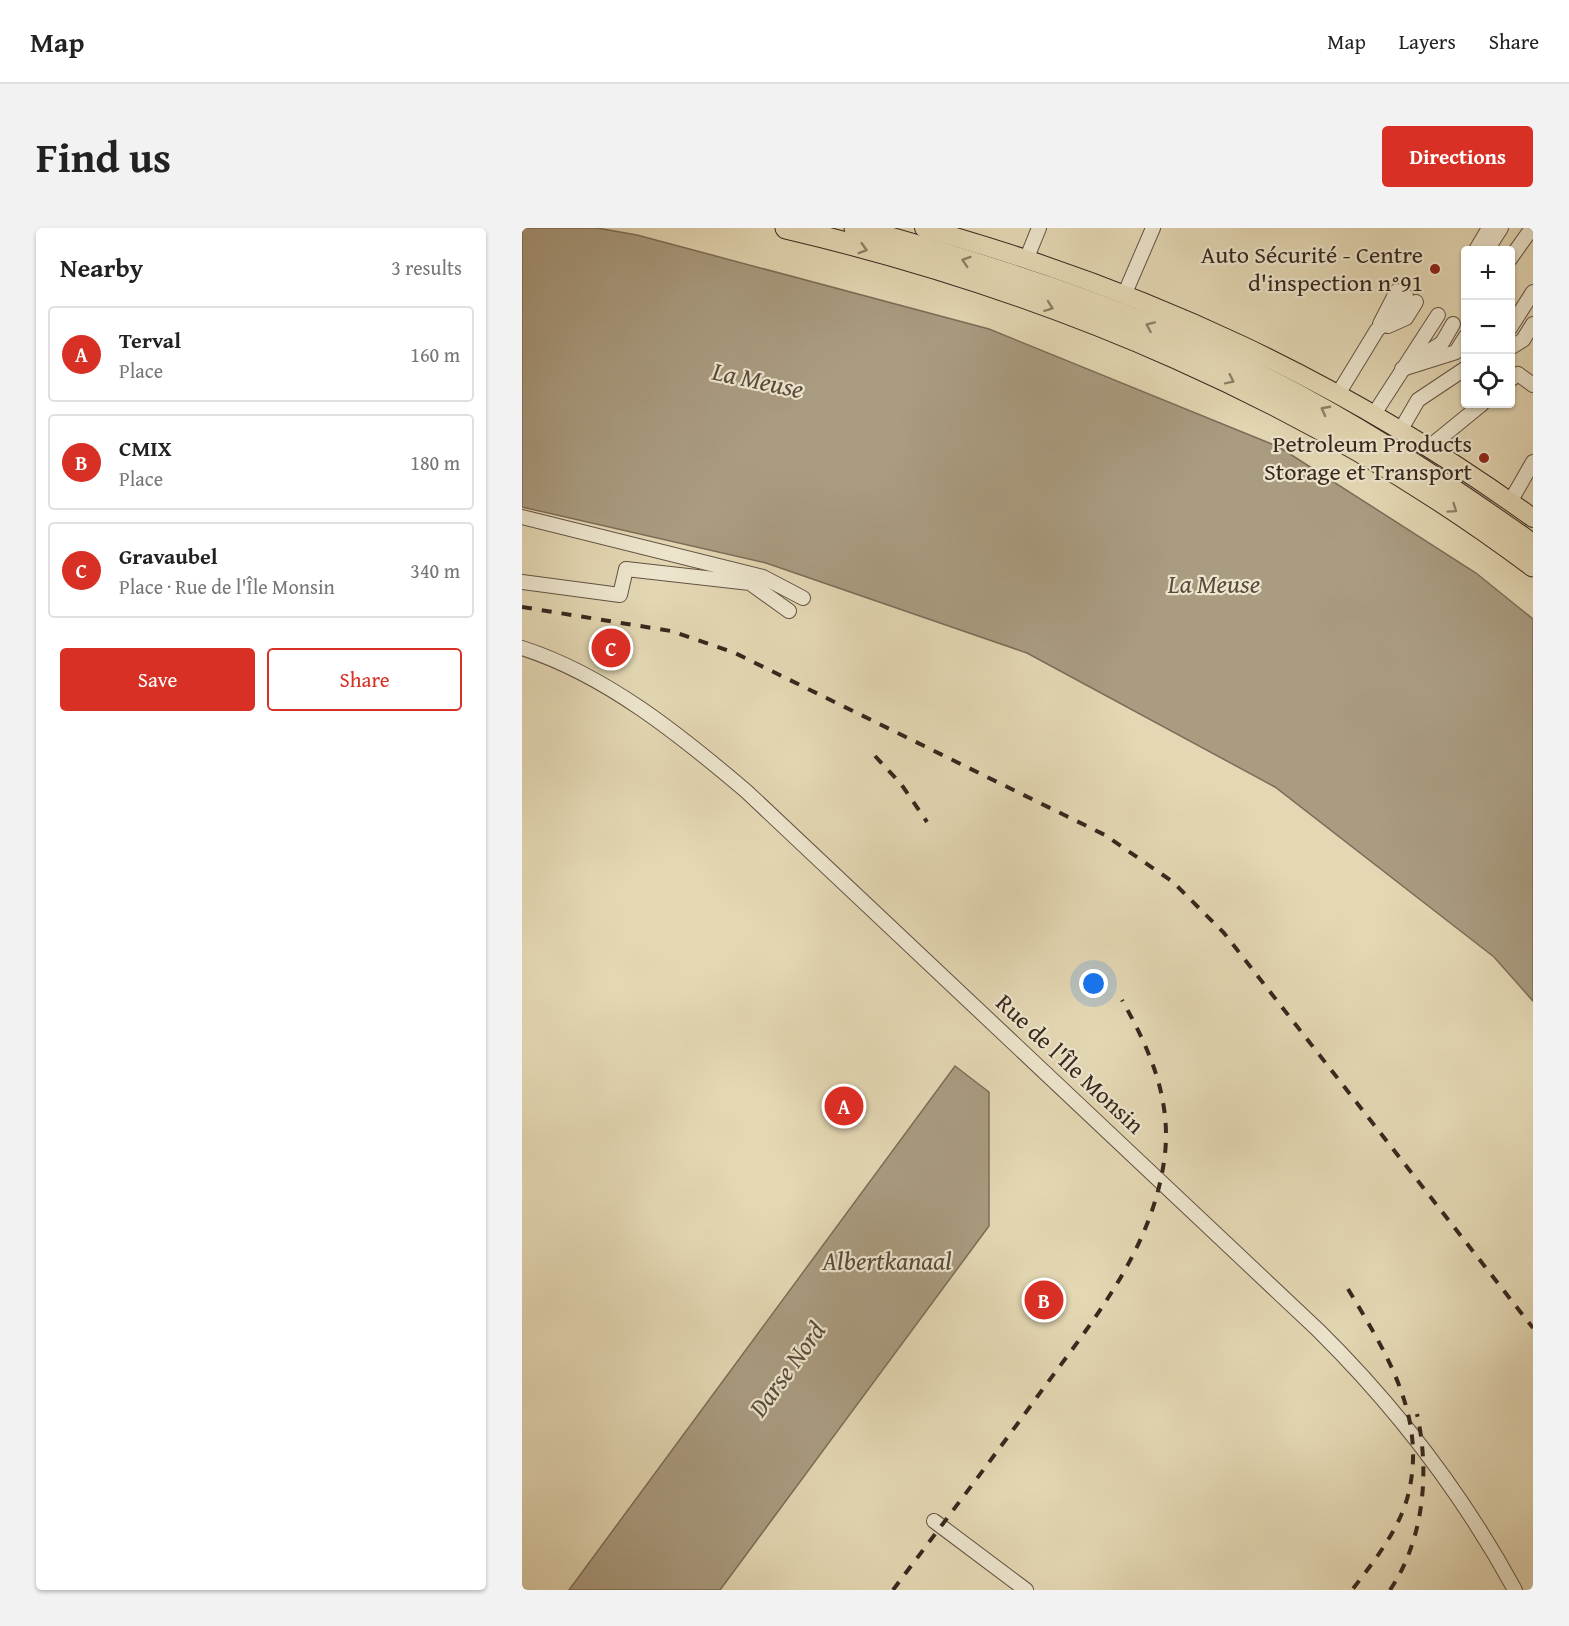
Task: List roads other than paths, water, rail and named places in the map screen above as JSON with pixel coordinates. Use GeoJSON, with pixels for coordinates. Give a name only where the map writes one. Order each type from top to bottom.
{"type":"FeatureCollection","features":[{"type":"Feature","properties":{"kind":"highway"},"geometry":{"type":"LineString","coordinates":[[786,228],[1017,296],[1123,333],[1227,379],[1340,439],[1433,495],[1533,566]]}},
{"type":"Feature","properties":{"kind":"highway"},"geometry":{"type":"LineString","coordinates":[[855,228],[1066,294],[1129,317],[1234,363],[1349,423],[1442,480],[1533,545]]}},
{"type":"Feature","properties":{"kind":"main road"},"geometry":{"type":"LineString","coordinates":[[924,228],[1125,293],[1239,342],[1374,414],[1533,518]]}},
{"type":"Feature","properties":{"kind":"street"},"geometry":{"type":"LineString","coordinates":[[1026,260],[1039,228]]}},
{"type":"Feature","properties":{"kind":"street"},"geometry":{"type":"LineString","coordinates":[[1125,293],[1153,228]]}},
{"type":"Feature","properties":{"kind":"street"},"geometry":{"type":"LineString","coordinates":[[1478,246],[1489,228]]}},
{"type":"Feature","properties":{"kind":"street"},"geometry":{"type":"LineString","coordinates":[[1490,246],[1501,228]]}},
{"type":"Feature","properties":{"kind":"street"},"geometry":{"type":"LineString","coordinates":[[1499,246],[1510,228]]}},
{"type":"Feature","properties":{"kind":"street"},"geometry":{"type":"LineString","coordinates":[[1509,246],[1520,228]]}},
{"type":"Feature","properties":{"kind":"street"},"geometry":{"type":"LineString","coordinates":[[1515,252],[1532,228]]}},
{"type":"Feature","properties":{"kind":"street"},"geometry":{"type":"LineString","coordinates":[[1515,320],[1533,292]]}},
{"type":"Feature","properties":{"kind":"street"},"geometry":{"type":"LineString","coordinates":[[1338,394],[1377,330],[1397,313],[1406,296]]}},
{"type":"Feature","properties":{"kind":"street"},"geometry":{"type":"LineString","coordinates":[[1515,345],[1523,340],[1533,324]]}},
{"type":"Feature","properties":{"kind":"street"},"geometry":{"type":"LineString","coordinates":[[1374,414],[1402,369],[1453,325]]}},
{"type":"Feature","properties":{"kind":"street"},"geometry":{"type":"LineString","coordinates":[[1402,369],[1450,348],[1453,325]]}},
{"type":"Feature","properties":{"kind":"street"},"geometry":{"type":"LineString","coordinates":[[1400,431],[1418,400],[1461,371]]}},
{"type":"Feature","properties":{"kind":"street"},"geometry":{"type":"LineString","coordinates":[[1515,376],[1518,374],[1533,385]]}},
{"type":"Feature","properties":{"kind":"street"},"geometry":{"type":"LineString","coordinates":[[1400,431],[1424,403],[1461,379]]}},
{"type":"Feature","properties":{"kind":"street"},"geometry":{"type":"LineString","coordinates":[[1428,448],[1477,408]]}},
{"type":"Feature","properties":{"kind":"street"},"geometry":{"type":"LineString","coordinates":[[1510,502],[1533,462]]}},
{"type":"Feature","properties":{"kind":"street"},"geometry":{"type":"LineString","coordinates":[[522,517],[763,577],[803,598]]}},
{"type":"Feature","properties":{"kind":"street"},"geometry":{"type":"LineString","coordinates":[[522,582],[620,595],[626,569],[750,583],[789,611]]}},
{"type":"Feature","properties":{"kind":"street","name":"Rue de l'Île Monsin"},"geometry":{"type":"LineString","coordinates":[[522,648],[564,665],[622,698],[681,738],[739,785],[1310,1322],[1370,1383],[1412,1432],[1471,1516],[1515,1590]]}},
{"type":"Feature","properties":{"kind":"street"},"geometry":{"type":"LineString","coordinates":[[934,1521],[1026,1590]]}},
{"type":"Feature","properties":{"kind":"water","name":"La Meuse"},"geometry":{"type":"Polygon","coordinates":[[[522,228],[597,228],[637,235],[989,329],[1279,447],[1476,573],[1533,619],[1533,1001],[1494,957],[1275,787],[1027,653],[766,563],[522,507],[522,228]]]}},
{"type":"Feature","properties":{"kind":"water","name":"Albertkanaal"},"geometry":{"type":"Polygon","coordinates":[[[955,1066],[989,1092],[989,1226],[720,1590],[569,1590],[955,1066]]]}},
{"type":"Feature","properties":{"kind":"railway"},"geometry":{"type":"LineString","coordinates":[[522,607],[671,631],[735,653],[1105,835],[1173,882],[1224,933],[1533,1328]]}},
{"type":"Feature","properties":{"kind":"railway"},"geometry":{"type":"LineString","coordinates":[[875,756],[901,784],[927,822]]}},
{"type":"Feature","properties":{"kind":"railway"},"geometry":{"type":"LineString","coordinates":[[893,1590],[1098,1313],[1134,1253],[1148,1222],[1159,1189],[1165,1154],[1165,1113],[1149,1055],[1122,1000]]}},
{"type":"Feature","properties":{"kind":"railway"},"geometry":{"type":"LineString","coordinates":[[1348,1289],[1390,1363],[1408,1415],[1413,1442],[1412,1470],[1403,1511],[1384,1547],[1352,1590]]}},
{"type":"Feature","properties":{"kind":"railway"},"geometry":{"type":"LineString","coordinates":[[1390,1590],[1410,1550],[1421,1505],[1423,1459],[1417,1414]]}},
{"type":"Feature","properties":{"kind":"place","name":"Auto Sécurité - Centre d'inspection n°91"},"geometry":{"type":"Point","coordinates":[1435,269]}},
{"type":"Feature","properties":{"kind":"place","name":"Petroleum Products Storage et Transport"},"geometry":{"type":"Point","coordinates":[1484,458]}},
{"type":"Feature","properties":{"kind":"place","name":"Gravaubel"},"geometry":{"type":"Point","coordinates":[611,648]}},
{"type":"Feature","properties":{"kind":"place","name":"Terval"},"geometry":{"type":"Point","coordinates":[844,1106]}},
{"type":"Feature","properties":{"kind":"place","name":"CMIX"},"geometry":{"type":"Point","coordinates":[1044,1300]}},
{"type":"Feature","properties":{"kind":"water label","name":"Darse Nord"},"geometry":{"type":"Point","coordinates":[787,1369]}}]}
